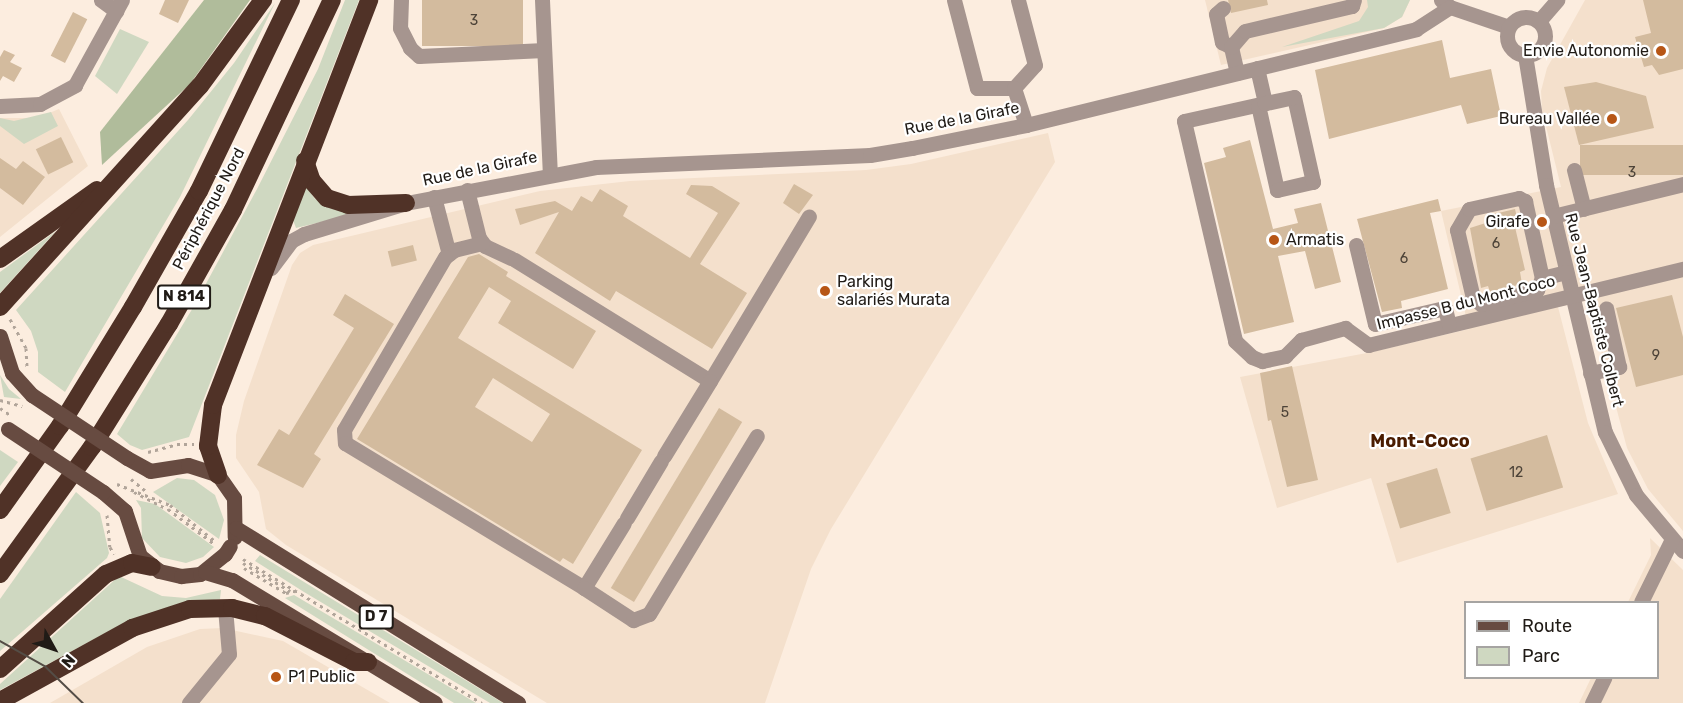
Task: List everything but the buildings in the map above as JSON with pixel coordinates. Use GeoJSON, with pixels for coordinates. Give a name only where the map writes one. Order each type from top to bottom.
{"type":"FeatureCollection","features":[{"type":"Feature","properties":{"kind":"highway"},"geometry":{"type":"LineString","coordinates":[[2,310],[200,86],[263,0]]}},
{"type":"Feature","properties":{"kind":"highway","name":"Périphérique Nord"},"geometry":{"type":"LineString","coordinates":[[0,510],[60,426],[139,297],[199,191],[291,0]]}},
{"type":"Feature","properties":{"kind":"highway","name":"Périphérique Nord"},"geometry":{"type":"LineString","coordinates":[[0,574],[92,447],[169,324],[233,210],[332,0]]}},
{"type":"Feature","properties":{"kind":"highway"},"geometry":{"type":"LineString","coordinates":[[218,475],[208,447],[213,405],[259,280],[369,0]]}},
{"type":"Feature","properties":{"kind":"highway"},"geometry":{"type":"LineString","coordinates":[[305,161],[312,181],[327,198],[348,205],[406,203]]}},
{"type":"Feature","properties":{"kind":"highway"},"geometry":{"type":"LineString","coordinates":[[0,260],[134,162]]}},
{"type":"Feature","properties":{"kind":"highway"},"geometry":{"type":"LineString","coordinates":[[0,669],[89,588],[121,565],[152,567]]}},
{"type":"Feature","properties":{"kind":"highway"},"geometry":{"type":"LineString","coordinates":[[0,701],[132,628],[190,609],[225,608],[276,620],[354,662],[368,662]]}},
{"type":"Feature","properties":{"kind":"main road"},"geometry":{"type":"LineString","coordinates":[[0,336],[12,373],[28,394],[127,458],[150,471],[188,465],[218,475],[234,498],[236,528],[221,546],[206,572],[181,576],[152,567],[135,549],[125,511],[107,486],[4,427]]}},
{"type":"Feature","properties":{"kind":"main road","name":"D 7"},"geometry":{"type":"LineString","coordinates":[[236,528],[518,703]]}},
{"type":"Feature","properties":{"kind":"main road","name":"D 7"},"geometry":{"type":"LineString","coordinates":[[206,572],[232,580],[435,703]]}},
{"type":"Feature","properties":{"kind":"street"},"geometry":{"type":"LineString","coordinates":[[0,106],[40,104],[75,86],[119,6],[101,0]]}},
{"type":"Feature","properties":{"kind":"street"},"geometry":{"type":"LineString","coordinates":[[401,0],[400,28],[419,56],[545,56]]}},
{"type":"Feature","properties":{"kind":"street"},"geometry":{"type":"LineString","coordinates":[[542,0],[550,173]]}},
{"type":"Feature","properties":{"kind":"street"},"geometry":{"type":"LineString","coordinates":[[954,0],[977,88],[1014,88],[1035,65],[1018,0]]}},
{"type":"Feature","properties":{"kind":"street"},"geometry":{"type":"LineString","coordinates":[[1231,47],[1245,31],[1352,6],[1354,0]]}},
{"type":"Feature","properties":{"kind":"street"},"geometry":{"type":"LineString","coordinates":[[1539,21],[1557,0]]}},
{"type":"Feature","properties":{"kind":"street","name":"Rue de la Girafe"},"geometry":{"type":"LineString","coordinates":[[259,280],[291,241],[304,234],[406,203],[550,173],[666,163],[870,155],[1026,124],[1416,29],[1446,4],[1509,27]]}},
{"type":"Feature","properties":{"kind":"street"},"geometry":{"type":"LineString","coordinates":[[1217,7],[1222,42],[1231,47],[1237,73]]}},
{"type":"Feature","properties":{"kind":"street"},"geometry":{"type":"LineString","coordinates":[[1526,16],[1539,21],[1545,31],[1545,43],[1537,52],[1525,55],[1509,46],[1509,27],[1526,16]]}},
{"type":"Feature","properties":{"kind":"street","name":"Rue Jean-Baptiste Colbert"},"geometry":{"type":"LineString","coordinates":[[1525,55],[1553,216],[1590,373],[1616,459],[1647,512],[1678,542]]}},
{"type":"Feature","properties":{"kind":"street"},"geometry":{"type":"LineString","coordinates":[[1257,68],[1261,104],[1277,190],[1313,182],[1294,97],[1261,104]]}},
{"type":"Feature","properties":{"kind":"street"},"geometry":{"type":"LineString","coordinates":[[1014,88],[1026,124]]}},
{"type":"Feature","properties":{"kind":"street","name":"Impasse B du Mont Coco"},"geometry":{"type":"LineString","coordinates":[[1261,104],[1184,121],[1235,341],[1244,353],[1262,361],[1285,356],[1301,340],[1345,328],[1368,345],[1572,296],[1682,273]]}},
{"type":"Feature","properties":{"kind":"street"},"geometry":{"type":"LineString","coordinates":[[1574,170],[1584,209]]}},
{"type":"Feature","properties":{"kind":"street"},"geometry":{"type":"LineString","coordinates":[[1553,216],[1683,184]]}},
{"type":"Feature","properties":{"kind":"street"},"geometry":{"type":"LineString","coordinates":[[467,190],[482,243]]}},
{"type":"Feature","properties":{"kind":"street"},"geometry":{"type":"LineString","coordinates":[[434,197],[449,254]]}},
{"type":"Feature","properties":{"kind":"street"},"geometry":{"type":"LineString","coordinates":[[1519,198],[1525,201],[1542,278],[1537,290],[1480,304],[1473,298],[1457,230],[1469,209],[1519,198]]}},
{"type":"Feature","properties":{"kind":"street"},"geometry":{"type":"LineString","coordinates":[[584,588],[809,216]]}},
{"type":"Feature","properties":{"kind":"street"},"geometry":{"type":"LineString","coordinates":[[710,381],[513,259],[482,243],[449,254],[344,430],[345,443],[584,588],[633,621],[649,614],[757,436]]}},
{"type":"Feature","properties":{"kind":"street"},"geometry":{"type":"LineString","coordinates":[[1356,244],[1375,324],[1445,309],[1449,325]]}},
{"type":"Feature","properties":{"kind":"street"},"geometry":{"type":"LineString","coordinates":[[1542,278],[1566,272]]}},
{"type":"Feature","properties":{"kind":"street"},"geometry":{"type":"LineString","coordinates":[[1590,373],[1619,367],[1606,308]]}},
{"type":"Feature","properties":{"kind":"street"},"geometry":{"type":"LineString","coordinates":[[1642,601],[1678,542]]}},
{"type":"Feature","properties":{"kind":"street"},"geometry":{"type":"LineString","coordinates":[[189,703],[229,654],[225,608]]}},
{"type":"Feature","properties":{"kind":"street"},"geometry":{"type":"LineString","coordinates":[[1592,703],[1604,679]]}},
{"type":"Feature","properties":{"kind":"path"},"geometry":{"type":"LineString","coordinates":[[0,400],[28,394],[26,348],[2,310]]}},
{"type":"Feature","properties":{"kind":"path"},"geometry":{"type":"LineString","coordinates":[[145,454],[177,444],[208,447]]}},
{"type":"Feature","properties":{"kind":"path"},"geometry":{"type":"LineString","coordinates":[[127,475],[150,495],[170,505],[221,546]]}},
{"type":"Feature","properties":{"kind":"path"},"geometry":{"type":"LineString","coordinates":[[107,486],[150,495]]}},
{"type":"Feature","properties":{"kind":"path"},"geometry":{"type":"LineString","coordinates":[[134,492],[168,509],[221,546]]}},
{"type":"Feature","properties":{"kind":"path"},"geometry":{"type":"LineString","coordinates":[[104,507],[110,547],[121,565]]}},
{"type":"Feature","properties":{"kind":"path"},"geometry":{"type":"LineString","coordinates":[[243,561],[482,703]]}},
{"type":"Feature","properties":{"kind":"path"},"geometry":{"type":"LineString","coordinates":[[244,568],[286,593],[293,592]]}},
{"type":"Feature","properties":{"kind":"shaded area"},"geometry":{"type":"Polygon","coordinates":[[[1205,0],[1410,0],[1402,17],[1384,28],[1221,65],[1205,0]]]}},
{"type":"Feature","properties":{"kind":"shaded area"},"geometry":{"type":"Polygon","coordinates":[[[1585,0],[1683,0],[1683,531],[1648,489],[1627,448],[1589,306],[1593,299],[1558,307],[1588,423],[1618,494],[1397,563],[1371,478],[1277,508],[1240,377],[1372,352],[1469,329],[1441,211],[1561,187],[1542,110],[1541,91],[1547,68],[1585,0]]]}},
{"type":"Feature","properties":{"kind":"shaded area"},"geometry":{"type":"Polygon","coordinates":[[[59,109],[88,166],[0,237],[0,118],[37,118],[59,109]]]}},
{"type":"Feature","properties":{"kind":"shaded area"},"geometry":{"type":"Polygon","coordinates":[[[1048,133],[1055,162],[831,529],[811,569],[765,703],[547,703],[286,545],[266,529],[259,492],[236,458],[236,435],[244,401],[292,265],[300,253],[313,245],[540,191],[630,181],[866,170],[911,164],[1048,133]]]}},
{"type":"Feature","properties":{"kind":"shaded area"},"geometry":{"type":"Polygon","coordinates":[[[1650,538],[1683,570],[1683,703],[1579,703],[1591,679],[1659,679],[1659,601],[1628,601],[1651,555],[1650,538]]]}},
{"type":"Feature","properties":{"kind":"shaded area"},"geometry":{"type":"Polygon","coordinates":[[[223,628],[283,641],[390,703],[50,703],[147,647],[200,629],[223,628]]]}},
{"type":"Feature","properties":{"kind":"green space"},"geometry":{"type":"Polygon","coordinates":[[[204,0],[250,0],[190,84],[102,165],[100,132],[204,0]]]}},
{"type":"Feature","properties":{"kind":"green space"},"geometry":{"type":"Polygon","coordinates":[[[345,0],[359,0],[189,437],[142,450],[130,445],[117,434],[194,306],[257,189],[318,69],[345,0]]]}},
{"type":"Feature","properties":{"kind":"green space"},"geometry":{"type":"Polygon","coordinates":[[[1367,0],[1410,0],[1402,17],[1384,28],[1282,47],[1359,21],[1368,7],[1367,0]]]}},
{"type":"Feature","properties":{"kind":"green space"},"geometry":{"type":"Polygon","coordinates":[[[275,3],[180,197],[65,392],[38,372],[38,352],[31,331],[16,310],[188,120],[234,63],[275,3]]]}},
{"type":"Feature","properties":{"kind":"green space"},"geometry":{"type":"Polygon","coordinates":[[[120,29],[149,42],[117,94],[95,76],[120,29]]]}},
{"type":"Feature","properties":{"kind":"green space"},"geometry":{"type":"Polygon","coordinates":[[[51,112],[58,126],[24,144],[0,126],[0,118],[14,121],[51,112]]]}},
{"type":"Feature","properties":{"kind":"green space"},"geometry":{"type":"Polygon","coordinates":[[[306,186],[315,199],[349,212],[350,215],[296,228],[293,220],[306,186]]]}},
{"type":"Feature","properties":{"kind":"green space"},"geometry":{"type":"Polygon","coordinates":[[[56,231],[0,293],[0,272],[56,231]]]}},
{"type":"Feature","properties":{"kind":"green space"},"geometry":{"type":"Polygon","coordinates":[[[0,375],[9,389],[21,399],[4,397],[0,375]]]}},
{"type":"Feature","properties":{"kind":"green space"},"geometry":{"type":"Polygon","coordinates":[[[0,450],[18,462],[0,486],[0,450]]]}},
{"type":"Feature","properties":{"kind":"green space"},"geometry":{"type":"Polygon","coordinates":[[[177,478],[194,480],[215,495],[224,520],[219,539],[153,492],[177,478]]]}},
{"type":"Feature","properties":{"kind":"green space"},"geometry":{"type":"Polygon","coordinates":[[[76,492],[100,513],[109,553],[107,558],[0,651],[0,599],[76,492]]]}},
{"type":"Feature","properties":{"kind":"green space"},"geometry":{"type":"Polygon","coordinates":[[[136,500],[155,504],[214,547],[203,557],[186,563],[160,557],[142,538],[141,508],[136,500]]]}},
{"type":"Feature","properties":{"kind":"green space"},"geometry":{"type":"Polygon","coordinates":[[[260,555],[503,703],[490,703],[304,592],[255,561],[260,555]]]}},
{"type":"Feature","properties":{"kind":"green space"},"geometry":{"type":"Polygon","coordinates":[[[119,576],[162,596],[186,598],[221,590],[220,599],[175,606],[124,623],[0,690],[0,684],[119,576]]]}},
{"type":"Feature","properties":{"kind":"green space"},"geometry":{"type":"Polygon","coordinates":[[[294,595],[476,703],[454,703],[285,598],[294,595]]]}},
{"type":"Feature","properties":{"kind":"tram line"},"geometry":{"type":"LineString","coordinates":[[0,641],[45,666],[83,703]]}},
{"type":"Feature","properties":{"kind":"place","name":"Envie Autonomie"},"geometry":{"type":"Point","coordinates":[1661,51]}},
{"type":"Feature","properties":{"kind":"place","name":"Bureau Vallée"},"geometry":{"type":"Point","coordinates":[1612,119]}},
{"type":"Feature","properties":{"kind":"place","name":"Girafe"},"geometry":{"type":"Point","coordinates":[1542,222]}},
{"type":"Feature","properties":{"kind":"place","name":"Armatis"},"geometry":{"type":"Point","coordinates":[1274,240]}},
{"type":"Feature","properties":{"kind":"place","name":"Parking salariés Murata"},"geometry":{"type":"Point","coordinates":[825,291]}},
{"type":"Feature","properties":{"kind":"place","name":"P1 Public"},"geometry":{"type":"Point","coordinates":[276,677]}},
{"type":"Feature","properties":{"kind":"district","name":"Mont-Coco"},"geometry":{"type":"Point","coordinates":[1420,441]}}]}
